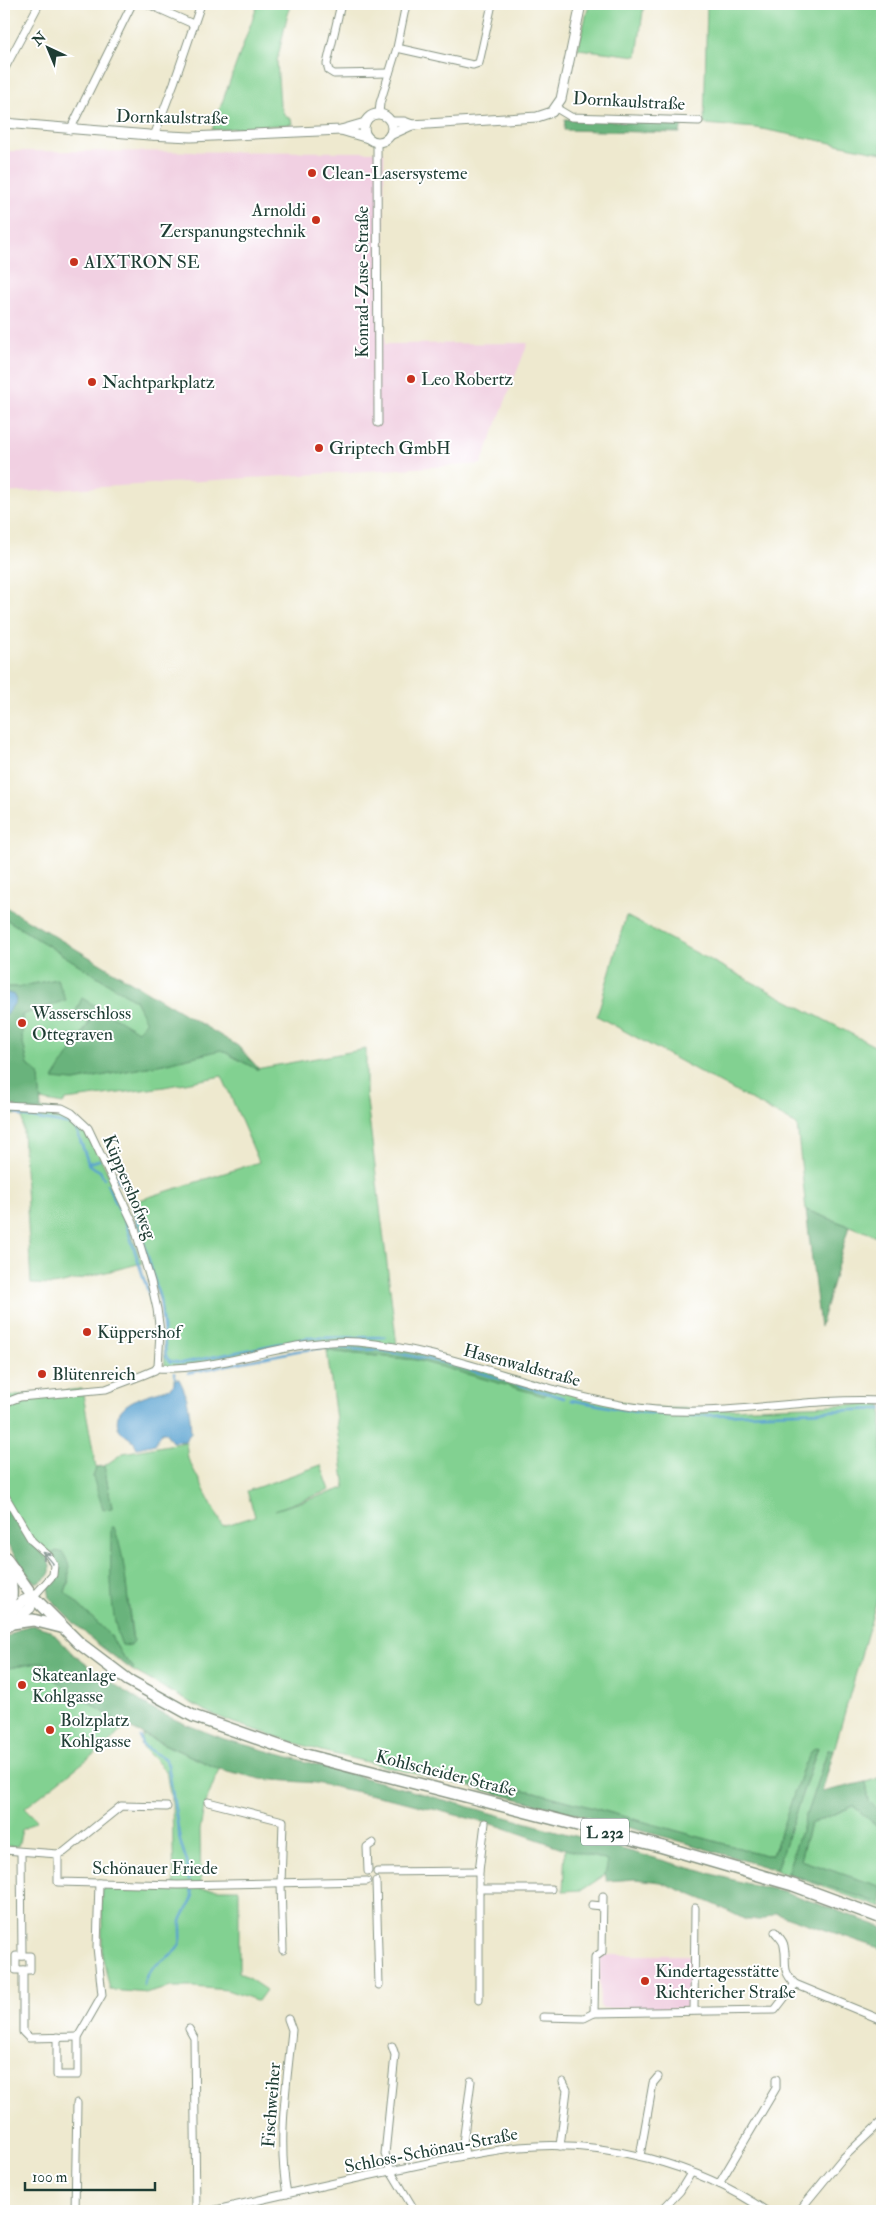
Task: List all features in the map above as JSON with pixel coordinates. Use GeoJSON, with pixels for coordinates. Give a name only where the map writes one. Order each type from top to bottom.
{"type":"FeatureCollection","features":[{"type":"Feature","properties":{"kind":"main road","name":"L 232"},"geometry":{"type":"LineString","coordinates":[[5,1559],[33,1597]]}},
{"type":"Feature","properties":{"kind":"main road"},"geometry":{"type":"LineString","coordinates":[[5,1559],[12,1589],[7,1622]]}},
{"type":"Feature","properties":{"kind":"main road"},"geometry":{"type":"LineString","coordinates":[[7,1622],[23,1601],[33,1597]]}},
{"type":"Feature","properties":{"kind":"main road","name":"Kohlscheider Straße"},"geometry":{"type":"LineString","coordinates":[[33,1597],[79,1643],[128,1680],[164,1702],[226,1729],[317,1758],[663,1846],[793,1885],[882,1918]]}},
{"type":"Feature","properties":{"kind":"main road"},"geometry":{"type":"LineString","coordinates":[[7,1622],[33,1620],[61,1626]]}},
{"type":"Feature","properties":{"kind":"street"},"geometry":{"type":"LineString","coordinates":[[4,70],[39,4]]}},
{"type":"Feature","properties":{"kind":"street"},"geometry":{"type":"LineString","coordinates":[[70,130],[132,4]]}},
{"type":"Feature","properties":{"kind":"street"},"geometry":{"type":"LineString","coordinates":[[148,4],[193,24]]}},
{"type":"Feature","properties":{"kind":"street"},"geometry":{"type":"LineString","coordinates":[[154,136],[201,4]]}},
{"type":"Feature","properties":{"kind":"street"},"geometry":{"type":"LineString","coordinates":[[340,4],[327,64],[328,70],[334,74],[389,73]]}},
{"type":"Feature","properties":{"kind":"street"},"geometry":{"type":"LineString","coordinates":[[379,114],[380,103],[397,48],[406,4]]}},
{"type":"Feature","properties":{"kind":"street"},"geometry":{"type":"LineString","coordinates":[[397,48],[473,65],[479,63],[492,4]]}},
{"type":"Feature","properties":{"kind":"street"},"geometry":{"type":"LineString","coordinates":[[556,108],[561,99],[581,4]]}},
{"type":"Feature","properties":{"kind":"street","name":"Dornkaulstraße"},"geometry":{"type":"LineString","coordinates":[[390,135],[412,125],[537,117],[546,115],[556,108],[571,117],[699,121]]}},
{"type":"Feature","properties":{"kind":"street"},"geometry":{"type":"LineString","coordinates":[[379,114],[388,118],[391,122],[390,135],[382,141],[377,142],[368,138],[364,131],[365,123],[370,116],[379,114]]}},
{"type":"Feature","properties":{"kind":"street","name":"Dornkaulstraße"},"geometry":{"type":"LineString","coordinates":[[391,122],[404,122],[412,125]]}},
{"type":"Feature","properties":{"kind":"street","name":"Dornkaulstraße"},"geometry":{"type":"LineString","coordinates":[[4,124],[154,136],[191,137],[341,130],[365,123]]}},
{"type":"Feature","properties":{"kind":"street","name":"Dornkaulstraße"},"geometry":{"type":"LineString","coordinates":[[341,130],[368,138]]}},
{"type":"Feature","properties":{"kind":"street","name":"Konrad-Zuse-Straße"},"geometry":{"type":"LineString","coordinates":[[377,142],[378,423]]}},
{"type":"Feature","properties":{"kind":"street","name":"Küppershofweg"},"geometry":{"type":"LineString","coordinates":[[4,1105],[62,1108],[72,1113],[88,1128],[134,1225],[151,1282],[158,1308],[160,1332],[157,1368]]}},
{"type":"Feature","properties":{"kind":"street","name":"Hasenwaldstraße"},"geometry":{"type":"LineString","coordinates":[[157,1368],[191,1367],[316,1343],[357,1342],[406,1349],[592,1399],[657,1410],[722,1409],[857,1400],[882,1401]]}},
{"type":"Feature","properties":{"kind":"street"},"geometry":{"type":"LineString","coordinates":[[4,1403],[11,1399],[28,1396],[106,1389],[125,1384],[157,1368]]}},
{"type":"Feature","properties":{"kind":"street"},"geometry":{"type":"LineString","coordinates":[[4,1494],[32,1541],[49,1556],[54,1565],[53,1575],[33,1597]]}},
{"type":"Feature","properties":{"kind":"street"},"geometry":{"type":"LineString","coordinates":[[208,1802],[282,1821],[283,1950]]}},
{"type":"Feature","properties":{"kind":"street","name":"Schönauer Friede"},"geometry":{"type":"LineString","coordinates":[[167,1807],[121,1806],[64,1852],[58,1854],[58,1882],[281,1884],[367,1881]]}},
{"type":"Feature","properties":{"kind":"street"},"geometry":{"type":"LineString","coordinates":[[479,2000],[479,1889],[485,1823]]}},
{"type":"Feature","properties":{"kind":"street"},"geometry":{"type":"LineString","coordinates":[[368,1871],[367,1847],[373,1843]]}},
{"type":"Feature","properties":{"kind":"street"},"geometry":{"type":"LineString","coordinates":[[4,1850],[58,1854]]}},
{"type":"Feature","properties":{"kind":"street"},"geometry":{"type":"LineString","coordinates":[[21,1852],[22,1956],[16,1956],[16,1970],[23,1970],[23,2032],[29,2038],[78,2037]]}},
{"type":"Feature","properties":{"kind":"street"},"geometry":{"type":"LineString","coordinates":[[377,1872],[480,1871]]}},
{"type":"Feature","properties":{"kind":"street"},"geometry":{"type":"LineString","coordinates":[[376,1882],[379,1985]]}},
{"type":"Feature","properties":{"kind":"street"},"geometry":{"type":"LineString","coordinates":[[57,2037],[58,2075],[78,2075],[78,2037],[102,1995],[97,1947],[99,1883]]}},
{"type":"Feature","properties":{"kind":"street"},"geometry":{"type":"LineString","coordinates":[[479,1889],[552,1889]]}},
{"type":"Feature","properties":{"kind":"street"},"geometry":{"type":"LineString","coordinates":[[594,2013],[595,1957],[602,1952],[602,1896]]}},
{"type":"Feature","properties":{"kind":"street"},"geometry":{"type":"LineString","coordinates":[[592,1905],[602,1906]]}},
{"type":"Feature","properties":{"kind":"street"},"geometry":{"type":"LineString","coordinates":[[694,2010],[695,1908]]}},
{"type":"Feature","properties":{"kind":"street"},"geometry":{"type":"LineString","coordinates":[[775,1932],[784,1944],[784,1968],[788,1977],[795,1984],[882,2020]]}},
{"type":"Feature","properties":{"kind":"street"},"geometry":{"type":"LineString","coordinates":[[542,2017],[584,2018],[594,2013],[687,2013],[694,2010],[775,2010],[795,1984]]}},
{"type":"Feature","properties":{"kind":"street","name":"Fischweiher"},"geometry":{"type":"LineString","coordinates":[[287,2194],[282,2169],[282,2141],[292,2030],[288,2019]]}},
{"type":"Feature","properties":{"kind":"street"},"geometry":{"type":"LineString","coordinates":[[189,2029],[194,2038],[196,2211]]}},
{"type":"Feature","properties":{"kind":"street"},"geometry":{"type":"LineString","coordinates":[[392,2046],[395,2055],[385,2154],[391,2171],[415,2211]]}},
{"type":"Feature","properties":{"kind":"street"},"geometry":{"type":"LineString","coordinates":[[640,2156],[652,2083],[658,2077]]}},
{"type":"Feature","properties":{"kind":"street"},"geometry":{"type":"LineString","coordinates":[[719,2184],[776,2088],[776,2079]]}},
{"type":"Feature","properties":{"kind":"street"},"geometry":{"type":"LineString","coordinates":[[465,2155],[463,2143],[471,2081]]}},
{"type":"Feature","properties":{"kind":"street"},"geometry":{"type":"LineString","coordinates":[[560,2146],[567,2090],[563,2082]]}},
{"type":"Feature","properties":{"kind":"street"},"geometry":{"type":"LineString","coordinates":[[76,2211],[77,2103]]}},
{"type":"Feature","properties":{"kind":"street"},"geometry":{"type":"LineString","coordinates":[[799,2211],[841,2160],[882,2121]]}},
{"type":"Feature","properties":{"kind":"street","name":"Schloss-Schönau-Straße"},"geometry":{"type":"LineString","coordinates":[[212,2211],[242,2208],[287,2194],[465,2155],[522,2147],[560,2146],[599,2149],[640,2156],[719,2184],[766,2211]]}},
{"type":"Feature","properties":{"kind":"street"},"geometry":{"type":"LineString","coordinates":[[661,2211],[680,2191],[691,2173]]}},
{"type":"Feature","properties":{"kind":"shaded area"},"geometry":{"type":"Polygon","coordinates":[[[4,151],[384,152],[385,344],[528,343],[481,464],[4,493],[4,151]]]}},
{"type":"Feature","properties":{"kind":"shaded area","name":"Kindertagesstätte Richtericher Straße"},"geometry":{"type":"Polygon","coordinates":[[[605,1955],[690,1955],[690,2005],[685,2008],[603,2008],[600,2006],[599,1958],[605,1955]]]}},
{"type":"Feature","properties":{"kind":"green space"},"geometry":{"type":"Polygon","coordinates":[[[258,4],[290,4],[277,61],[280,105],[285,116],[291,119],[292,124],[212,130],[258,4]]]}},
{"type":"Feature","properties":{"kind":"green space"},"geometry":{"type":"Polygon","coordinates":[[[589,4],[644,4],[637,56],[578,49],[589,4]]]}},
{"type":"Feature","properties":{"kind":"green space"},"geometry":{"type":"Polygon","coordinates":[[[707,4],[882,4],[882,153],[757,128],[704,124],[707,4]]]}},
{"type":"Feature","properties":{"kind":"green space"},"geometry":{"type":"Polygon","coordinates":[[[565,119],[682,124],[680,133],[564,130],[565,119]]]}},
{"type":"Feature","properties":{"kind":"green space"},"geometry":{"type":"Polygon","coordinates":[[[4,906],[238,1046],[259,1069],[221,1050],[163,1064],[74,1081],[53,1079],[90,1022],[74,1015],[82,998],[138,1031],[146,1022],[135,1000],[4,918],[4,906]]]}},
{"type":"Feature","properties":{"kind":"green space"},"geometry":{"type":"Polygon","coordinates":[[[626,916],[882,1050],[882,1238],[806,1210],[797,1125],[597,1016],[626,916]]]}},
{"type":"Feature","properties":{"kind":"green space"},"geometry":{"type":"Polygon","coordinates":[[[4,918],[135,1000],[147,1022],[138,1031],[90,1021],[54,1079],[74,1081],[163,1064],[221,1050],[256,1069],[366,1049],[366,1093],[397,1346],[317,1343],[165,1369],[162,1310],[130,1203],[259,1162],[222,1076],[164,1087],[66,1100],[63,1104],[40,1100],[39,1074],[28,1065],[22,1038],[22,1015],[65,1000],[57,979],[18,987],[4,987],[4,918]]]}},
{"type":"Feature","properties":{"kind":"green space"},"geometry":{"type":"Polygon","coordinates":[[[57,979],[66,1000],[22,1015],[22,1038],[28,1065],[39,1074],[41,1109],[21,1111],[15,1115],[4,1113],[4,1018],[16,1001],[14,995],[4,992],[4,987],[18,987],[57,979]]]}},
{"type":"Feature","properties":{"kind":"green space"},"geometry":{"type":"Polygon","coordinates":[[[47,1109],[57,1111],[72,1119],[94,1147],[122,1207],[142,1263],[63,1283],[52,1285],[31,1284],[22,1111],[47,1109]]]}},
{"type":"Feature","properties":{"kind":"green space"},"geometry":{"type":"Polygon","coordinates":[[[806,1210],[849,1226],[820,1327],[806,1210]]]}},
{"type":"Feature","properties":{"kind":"green space"},"geometry":{"type":"Polygon","coordinates":[[[326,1343],[397,1346],[554,1388],[544,1396],[417,1360],[327,1351],[326,1343]]]}},
{"type":"Feature","properties":{"kind":"green space"},"geometry":{"type":"Polygon","coordinates":[[[327,1351],[417,1360],[472,1375],[554,1388],[591,1398],[657,1408],[728,1409],[882,1403],[882,1582],[834,1750],[828,1749],[787,1873],[882,1904],[882,1908],[776,1870],[818,1748],[804,1765],[775,1849],[771,1855],[765,1855],[535,1792],[474,1781],[471,1787],[321,1751],[209,1713],[132,1670],[134,1668],[121,1654],[111,1636],[65,1592],[69,1581],[52,1556],[49,1562],[26,1537],[4,1500],[4,1401],[10,1396],[82,1389],[96,1467],[93,1477],[112,1507],[104,1466],[123,1453],[186,1442],[188,1459],[223,1526],[255,1516],[247,1491],[321,1465],[330,1490],[275,1510],[345,1488],[327,1351]],[[124,1568],[112,1588],[115,1618],[122,1645],[133,1641],[124,1568]]]}},
{"type":"Feature","properties":{"kind":"green space"},"geometry":{"type":"Polygon","coordinates":[[[104,1466],[112,1508],[103,1509],[93,1477],[96,1467],[104,1466]]]}},
{"type":"Feature","properties":{"kind":"green space"},"geometry":{"type":"Polygon","coordinates":[[[4,1500],[24,1533],[49,1564],[49,1575],[40,1582],[37,1583],[31,1579],[4,1540],[4,1500]]]}},
{"type":"Feature","properties":{"kind":"green space"},"geometry":{"type":"Polygon","coordinates":[[[111,1527],[114,1527],[122,1555],[133,1641],[131,1646],[122,1645],[114,1618],[111,1587],[111,1527]]]}},
{"type":"Feature","properties":{"kind":"green space"},"geometry":{"type":"Polygon","coordinates":[[[57,1551],[63,1553],[69,1567],[65,1592],[111,1636],[121,1654],[134,1668],[132,1670],[95,1642],[50,1598],[48,1587],[57,1573],[52,1553],[57,1551]]]}},
{"type":"Feature","properties":{"kind":"green space"},"geometry":{"type":"Polygon","coordinates":[[[33,1625],[50,1630],[73,1654],[96,1672],[152,1709],[224,1739],[748,1884],[783,1891],[882,1927],[882,1949],[776,1913],[761,1920],[746,1920],[661,1882],[635,1879],[607,1881],[605,1875],[608,1861],[565,1849],[499,1826],[401,1801],[316,1783],[261,1779],[219,1769],[125,1726],[47,1675],[44,1662],[8,1668],[4,1678],[4,1639],[21,1628],[33,1625]]]}},
{"type":"Feature","properties":{"kind":"green space"},"geometry":{"type":"Polygon","coordinates":[[[44,1662],[47,1675],[125,1726],[112,1740],[25,1808],[37,1820],[22,1830],[18,1846],[5,1846],[5,1677],[8,1668],[44,1662]]]}},
{"type":"Feature","properties":{"kind":"green space"},"geometry":{"type":"Polygon","coordinates":[[[143,1735],[219,1769],[204,1808],[200,1830],[201,1889],[239,1889],[239,1972],[266,1990],[258,2001],[227,1990],[194,1987],[172,1987],[148,1993],[110,1990],[102,1954],[102,1888],[174,1888],[172,1805],[166,1771],[140,1745],[143,1735]]]}},
{"type":"Feature","properties":{"kind":"green space"},"geometry":{"type":"Polygon","coordinates":[[[818,1747],[776,1870],[669,1838],[471,1787],[473,1781],[535,1792],[765,1855],[771,1855],[775,1849],[804,1765],[813,1749],[818,1747]]]}},
{"type":"Feature","properties":{"kind":"green space"},"geometry":{"type":"Polygon","coordinates":[[[828,1749],[834,1750],[822,1792],[866,1782],[869,1801],[882,1814],[882,1830],[853,1806],[810,1824],[800,1860],[882,1887],[882,1904],[787,1873],[828,1749]]]}},
{"type":"Feature","properties":{"kind":"green space"},"geometry":{"type":"Polygon","coordinates":[[[882,1777],[882,1814],[869,1801],[866,1782],[882,1777]]]}},
{"type":"Feature","properties":{"kind":"green space"},"geometry":{"type":"Polygon","coordinates":[[[854,1806],[882,1830],[882,1887],[800,1860],[810,1824],[854,1806]]]}},
{"type":"Feature","properties":{"kind":"green space"},"geometry":{"type":"Polygon","coordinates":[[[565,1849],[609,1861],[605,1875],[582,1890],[563,1891],[565,1849]]]}},
{"type":"Feature","properties":{"kind":"water"},"geometry":{"type":"Polygon","coordinates":[[[4,992],[14,995],[16,1001],[4,1018],[4,992]]]}},
{"type":"Feature","properties":{"kind":"water"},"geometry":{"type":"Polygon","coordinates":[[[174,1379],[179,1379],[185,1392],[191,1433],[185,1441],[172,1442],[165,1432],[162,1432],[155,1444],[137,1448],[133,1441],[118,1427],[117,1418],[127,1405],[135,1400],[170,1388],[174,1384],[174,1379]]]}},
{"type":"Feature","properties":{"kind":"waterway"},"geometry":{"type":"LineString","coordinates":[[4,1098],[8,1103]]}},
{"type":"Feature","properties":{"kind":"waterway"},"geometry":{"type":"LineString","coordinates":[[11,1109],[21,1116],[72,1125],[76,1128],[89,1165],[100,1171],[104,1178]]}},
{"type":"Feature","properties":{"kind":"waterway"},"geometry":{"type":"LineString","coordinates":[[107,1159],[135,1212],[160,1299],[166,1356],[170,1362]]}},
{"type":"Feature","properties":{"kind":"waterway"},"geometry":{"type":"LineString","coordinates":[[88,1163],[99,1160]]}},
{"type":"Feature","properties":{"kind":"waterway"},"geometry":{"type":"LineString","coordinates":[[107,1184],[126,1224],[152,1304]]}},
{"type":"Feature","properties":{"kind":"waterway"},"geometry":{"type":"LineString","coordinates":[[153,1308],[156,1328]]}},
{"type":"Feature","properties":{"kind":"waterway"},"geometry":{"type":"LineString","coordinates":[[170,1361],[182,1363],[307,1338],[385,1337]]}},
{"type":"Feature","properties":{"kind":"waterway"},"geometry":{"type":"LineString","coordinates":[[188,1373],[297,1351],[332,1347],[364,1350],[375,1349],[447,1363],[564,1398]]}},
{"type":"Feature","properties":{"kind":"waterway"},"geometry":{"type":"LineString","coordinates":[[174,1373],[175,1377]]}},
{"type":"Feature","properties":{"kind":"waterway"},"geometry":{"type":"LineString","coordinates":[[571,1400],[636,1412],[687,1416],[882,1409]]}},
{"type":"Feature","properties":{"kind":"waterway"},"geometry":{"type":"LineString","coordinates":[[140,1737],[142,1745],[165,1759],[168,1765],[180,1841],[187,1862],[189,1880]]}},
{"type":"Feature","properties":{"kind":"waterway"},"geometry":{"type":"LineString","coordinates":[[144,1985],[152,1968],[173,1953],[179,1946],[182,1918],[193,1897],[191,1889]]}},
{"type":"Feature","properties":{"kind":"place","name":"Clean-Lasersysteme"},"geometry":{"type":"Point","coordinates":[312,173]}},
{"type":"Feature","properties":{"kind":"place","name":"Arnoldi Zerspanungstechnik"},"geometry":{"type":"Point","coordinates":[316,220]}},
{"type":"Feature","properties":{"kind":"place","name":"AIXTRON SE"},"geometry":{"type":"Point","coordinates":[74,262]}},
{"type":"Feature","properties":{"kind":"place","name":"Leo Robertz"},"geometry":{"type":"Point","coordinates":[411,379]}},
{"type":"Feature","properties":{"kind":"place","name":"Nachtparkplatz"},"geometry":{"type":"Point","coordinates":[92,382]}},
{"type":"Feature","properties":{"kind":"place","name":"Griptech GmbH"},"geometry":{"type":"Point","coordinates":[319,448]}},
{"type":"Feature","properties":{"kind":"place","name":"Wasserschloss Ottegraven"},"geometry":{"type":"Point","coordinates":[22,1023]}},
{"type":"Feature","properties":{"kind":"place","name":"Küppershof"},"geometry":{"type":"Point","coordinates":[87,1332]}},
{"type":"Feature","properties":{"kind":"place","name":"Blütenreich"},"geometry":{"type":"Point","coordinates":[42,1374]}},
{"type":"Feature","properties":{"kind":"place","name":"Skateanlage Kohlgasse"},"geometry":{"type":"Point","coordinates":[22,1685]}},
{"type":"Feature","properties":{"kind":"place","name":"Bolzplatz Kohlgasse"},"geometry":{"type":"Point","coordinates":[50,1730]}},
{"type":"Feature","properties":{"kind":"place","name":"Kindertagesstätte Richtericher Straße"},"geometry":{"type":"Point","coordinates":[645,1981]}}]}
